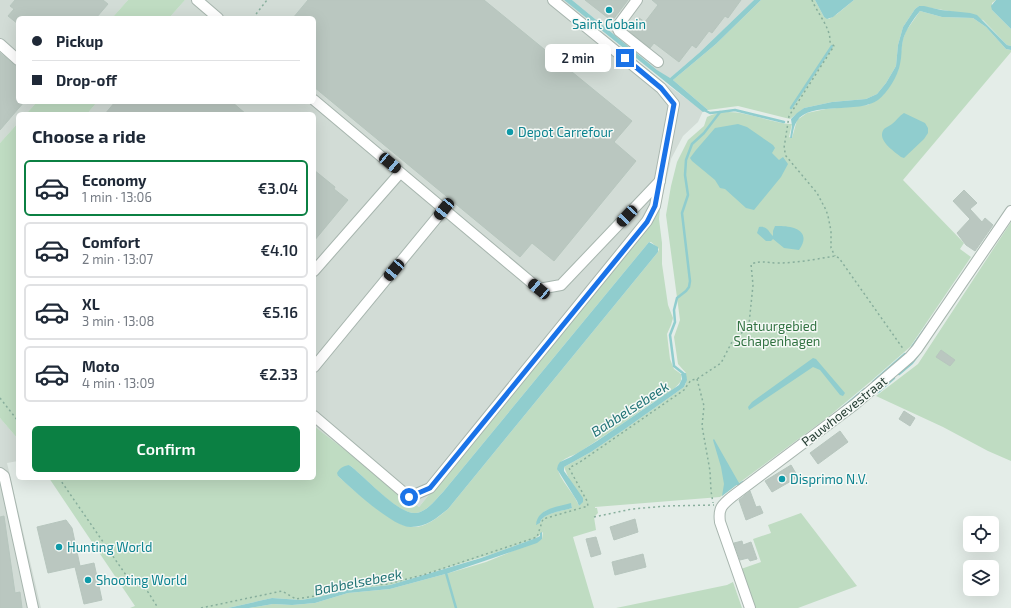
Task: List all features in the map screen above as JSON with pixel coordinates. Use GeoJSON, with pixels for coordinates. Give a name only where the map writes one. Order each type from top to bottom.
{"type":"FeatureCollection","features":[{"type":"Feature","properties":{"kind":"street"},"geometry":{"type":"LineString","coordinates":[[198,0],[216,16]]}},
{"type":"Feature","properties":{"kind":"street"},"geometry":{"type":"LineString","coordinates":[[316,418],[409,497],[430,488],[647,222],[655,206],[674,104],[661,88],[553,0]]}},
{"type":"Feature","properties":{"kind":"street"},"geometry":{"type":"LineString","coordinates":[[637,0],[618,29],[658,62]]}},
{"type":"Feature","properties":{"kind":"street"},"geometry":{"type":"LineString","coordinates":[[0,44],[16,58]]}},
{"type":"Feature","properties":{"kind":"street"},"geometry":{"type":"LineString","coordinates":[[316,102],[539,289],[562,285],[660,181]]}},
{"type":"Feature","properties":{"kind":"street"},"geometry":{"type":"LineString","coordinates":[[316,269],[400,172]]}},
{"type":"Feature","properties":{"kind":"street"},"geometry":{"type":"LineString","coordinates":[[316,365],[444,209]]}},
{"type":"Feature","properties":{"kind":"street","name":"Pauwhoevestraat"},"geometry":{"type":"LineString","coordinates":[[750,608],[720,522],[719,512],[721,508],[733,496],[854,405],[910,357],[917,349],[1011,211]]}},
{"type":"Feature","properties":{"kind":"street"},"geometry":{"type":"LineString","coordinates":[[0,473],[4,476],[5,480],[33,608]]}},
{"type":"Feature","properties":{"kind":"path"},"geometry":{"type":"LineString","coordinates":[[255,16],[267,0]]}},
{"type":"Feature","properties":{"kind":"path"},"geometry":{"type":"LineString","coordinates":[[812,0],[830,38],[830,42],[834,46],[789,116],[784,148],[786,156],[817,193],[826,210],[831,231],[831,248],[835,256],[839,258],[910,357]]}},
{"type":"Feature","properties":{"kind":"path"},"geometry":{"type":"LineString","coordinates":[[201,608],[282,591],[296,599],[316,596],[342,588],[387,584],[423,575],[537,537],[543,519],[588,506],[587,501],[569,468],[580,462],[684,390],[692,380],[697,379],[721,363],[734,338],[746,330],[749,324],[753,285],[750,264],[759,261],[778,263],[835,256]]}},
{"type":"Feature","properties":{"kind":"path"},"geometry":{"type":"LineString","coordinates":[[594,517],[632,509],[714,504],[702,426],[704,406],[697,379]]}},
{"type":"Feature","properties":{"kind":"path"},"geometry":{"type":"LineString","coordinates":[[0,398],[16,419]]}},
{"type":"Feature","properties":{"kind":"path"},"geometry":{"type":"LineString","coordinates":[[60,480],[128,578],[148,592],[158,608]]}},
{"type":"Feature","properties":{"kind":"shaded area"},"geometry":{"type":"Polygon","coordinates":[[[0,0],[128,0],[114,16],[16,16],[16,104],[35,104],[28,112],[16,112],[16,125],[0,143],[0,0]]]}},
{"type":"Feature","properties":{"kind":"shaded area"},"geometry":{"type":"Polygon","coordinates":[[[185,0],[564,0],[665,83],[703,111],[698,122],[683,136],[671,159],[660,209],[419,507],[316,428],[316,112],[89,112],[95,104],[316,104],[316,16],[171,16],[185,0]]]}},
{"type":"Feature","properties":{"kind":"shaded area"},"geometry":{"type":"Polygon","coordinates":[[[572,0],[754,0],[699,53],[670,78],[668,78],[572,0]]]}},
{"type":"Feature","properties":{"kind":"shaded area"},"geometry":{"type":"Polygon","coordinates":[[[0,418],[16,437],[16,461],[7,463],[41,608],[0,608],[0,418]]]}},
{"type":"Feature","properties":{"kind":"green space"},"geometry":{"type":"Polygon","coordinates":[[[128,0],[185,0],[171,16],[114,16],[128,0]]]}},
{"type":"Feature","properties":{"kind":"green space"},"geometry":{"type":"Polygon","coordinates":[[[761,0],[815,0],[824,17],[829,19],[854,0],[996,0],[992,3],[992,10],[1011,29],[1011,46],[1007,45],[983,20],[949,11],[919,6],[915,9],[903,27],[898,45],[896,66],[886,83],[877,94],[866,99],[832,102],[804,108],[790,119],[738,106],[708,110],[673,80],[716,44],[761,0]]]}},
{"type":"Feature","properties":{"kind":"green space","name":"Natuurgebied Schapenhagen"},"geometry":{"type":"Polygon","coordinates":[[[920,11],[942,17],[973,18],[986,27],[1006,49],[1011,50],[1011,52],[903,180],[964,243],[960,249],[971,257],[910,347],[828,417],[720,497],[595,507],[597,508],[598,513],[594,517],[596,530],[573,537],[594,608],[249,608],[273,604],[292,605],[315,603],[348,593],[390,589],[486,562],[542,539],[543,532],[536,538],[492,554],[390,585],[344,590],[301,600],[272,598],[228,608],[130,608],[135,606],[50,480],[316,480],[316,428],[419,507],[660,209],[659,219],[662,243],[662,264],[668,305],[673,318],[667,334],[670,359],[674,369],[681,374],[681,381],[668,394],[652,403],[578,453],[560,463],[558,466],[559,473],[579,506],[580,505],[564,467],[591,452],[625,429],[684,387],[686,383],[686,373],[678,364],[674,337],[680,320],[666,215],[677,162],[688,140],[704,126],[707,117],[717,113],[738,113],[792,124],[789,137],[792,138],[797,120],[807,113],[826,109],[868,105],[883,95],[898,71],[903,39],[906,31],[920,11]],[[649,242],[443,492],[428,508],[416,513],[408,512],[400,508],[381,494],[349,465],[338,476],[373,506],[395,521],[404,525],[411,527],[422,526],[440,516],[448,509],[658,252],[659,249],[649,242]],[[571,504],[545,511],[536,524],[540,523],[544,517],[548,515],[572,508],[571,504]]]}},
{"type":"Feature","properties":{"kind":"green space"},"geometry":{"type":"Polygon","coordinates":[[[35,104],[95,104],[89,112],[28,112],[35,104]]]}},
{"type":"Feature","properties":{"kind":"green space"},"geometry":{"type":"Polygon","coordinates":[[[16,125],[16,437],[0,418],[0,143],[16,125]]]}},
{"type":"Feature","properties":{"kind":"green space"},"geometry":{"type":"Polygon","coordinates":[[[1011,222],[1011,461],[876,396],[918,364],[1011,222]]]}},
{"type":"Feature","properties":{"kind":"green space"},"geometry":{"type":"Polygon","coordinates":[[[801,513],[857,586],[798,608],[755,608],[741,569],[761,562],[753,539],[771,533],[768,525],[801,513]]]}},
{"type":"Feature","properties":{"kind":"green space"},"geometry":{"type":"Polygon","coordinates":[[[733,582],[742,608],[616,608],[727,585],[733,582]]]}},
{"type":"Feature","properties":{"kind":"water"},"geometry":{"type":"Polygon","coordinates":[[[564,0],[572,0],[657,70],[670,78],[699,53],[754,0],[761,0],[716,44],[673,80],[708,110],[703,112],[564,0]]]}},
{"type":"Feature","properties":{"kind":"water"},"geometry":{"type":"Polygon","coordinates":[[[815,0],[854,0],[833,17],[827,19],[824,17],[815,0]]]}},
{"type":"Feature","properties":{"kind":"water"},"geometry":{"type":"Polygon","coordinates":[[[996,0],[1011,0],[1011,29],[992,10],[991,6],[996,0]]]}},
{"type":"Feature","properties":{"kind":"water"},"geometry":{"type":"Polygon","coordinates":[[[919,6],[977,15],[1007,45],[1011,46],[1011,50],[1006,49],[986,27],[973,18],[942,17],[920,11],[904,36],[901,61],[895,79],[882,97],[870,104],[823,109],[812,111],[803,115],[797,121],[792,138],[790,138],[792,126],[791,119],[804,108],[832,102],[866,99],[877,94],[886,83],[896,66],[898,45],[903,27],[915,9],[919,6]]]}},
{"type":"Feature","properties":{"kind":"water"},"geometry":{"type":"Polygon","coordinates":[[[904,113],[925,123],[928,128],[928,133],[924,139],[904,158],[887,145],[882,137],[882,133],[884,129],[891,125],[904,113]]]}},
{"type":"Feature","properties":{"kind":"water"},"geometry":{"type":"Polygon","coordinates":[[[738,124],[747,127],[773,145],[775,148],[772,153],[779,160],[783,157],[788,164],[781,177],[754,210],[746,208],[725,189],[720,188],[715,180],[690,158],[715,128],[738,124]]]}},
{"type":"Feature","properties":{"kind":"water"},"geometry":{"type":"Polygon","coordinates":[[[775,226],[794,228],[802,233],[804,238],[799,250],[784,248],[773,239],[771,241],[766,241],[757,233],[759,227],[764,227],[768,229],[773,236],[775,226]]]}},
{"type":"Feature","properties":{"kind":"water"},"geometry":{"type":"Polygon","coordinates":[[[649,242],[658,247],[658,252],[448,509],[440,516],[416,527],[404,526],[373,507],[338,476],[337,473],[343,467],[349,465],[391,502],[400,508],[416,513],[428,508],[443,492],[649,242]]]}},
{"type":"Feature","properties":{"kind":"water"},"geometry":{"type":"Polygon","coordinates":[[[813,358],[816,359],[845,393],[843,396],[840,395],[820,370],[813,367],[749,410],[748,407],[752,402],[813,358]]]}},
{"type":"Feature","properties":{"kind":"water"},"geometry":{"type":"Polygon","coordinates":[[[686,373],[687,380],[684,387],[591,452],[564,467],[564,471],[583,498],[583,502],[579,506],[557,469],[560,462],[597,441],[679,385],[682,379],[681,374],[686,373]]]}},
{"type":"Feature","properties":{"kind":"water"},"geometry":{"type":"Polygon","coordinates":[[[714,439],[739,483],[722,496],[724,484],[714,439]]]}},
{"type":"Feature","properties":{"kind":"water"},"geometry":{"type":"Polygon","coordinates":[[[571,503],[572,508],[558,511],[549,515],[536,525],[537,519],[544,512],[554,507],[571,503]]]}},
{"type":"Feature","properties":{"kind":"water"},"geometry":{"type":"Polygon","coordinates":[[[542,532],[542,539],[537,543],[449,573],[390,589],[348,593],[315,603],[292,605],[273,604],[249,608],[228,608],[272,598],[301,600],[344,590],[390,585],[481,558],[536,538],[540,536],[540,533],[542,532]]]}},
{"type":"Feature","properties":{"kind":"building"},"geometry":{"type":"Polygon","coordinates":[[[15,0],[103,0],[108,4],[98,16],[16,16],[16,22],[8,16],[14,9],[10,6],[15,0]]]}},
{"type":"Feature","properties":{"kind":"building","name":"Depot Carrefour"},"geometry":{"type":"Polygon","coordinates":[[[308,0],[484,0],[632,121],[614,142],[636,161],[554,261],[532,243],[520,257],[316,89],[316,16],[295,16],[308,0]]]}},
{"type":"Feature","properties":{"kind":"building","name":"Saint Gobain"},"geometry":{"type":"Polygon","coordinates":[[[585,0],[628,0],[612,21],[585,0]]]}},
{"type":"Feature","properties":{"kind":"building"},"geometry":{"type":"Polygon","coordinates":[[[652,0],[741,0],[728,18],[725,16],[712,33],[709,31],[696,48],[692,45],[679,62],[654,43],[650,48],[629,31],[639,18],[645,22],[658,5],[652,0]]]}},
{"type":"Feature","properties":{"kind":"building"},"geometry":{"type":"Polygon","coordinates":[[[0,53],[16,66],[16,104],[22,104],[0,130],[0,53]]]}},
{"type":"Feature","properties":{"kind":"building"},"geometry":{"type":"Polygon","coordinates":[[[113,104],[234,104],[244,112],[107,112],[113,104]]]}},
{"type":"Feature","properties":{"kind":"building"},"geometry":{"type":"Polygon","coordinates":[[[316,172],[348,200],[316,239],[316,172]]]}},
{"type":"Feature","properties":{"kind":"building"},"geometry":{"type":"Polygon","coordinates":[[[964,190],[977,203],[970,209],[982,222],[985,218],[993,225],[975,251],[966,245],[957,233],[970,219],[953,201],[964,190]]]}},
{"type":"Feature","properties":{"kind":"building"},"geometry":{"type":"Polygon","coordinates":[[[941,350],[955,360],[950,366],[936,357],[941,350]]]}},
{"type":"Feature","properties":{"kind":"building"},"geometry":{"type":"Polygon","coordinates":[[[904,411],[915,418],[910,426],[899,419],[904,411]]]}},
{"type":"Feature","properties":{"kind":"building"},"geometry":{"type":"Polygon","coordinates":[[[840,431],[848,442],[818,464],[810,453],[840,431]]]}},
{"type":"Feature","properties":{"kind":"building","name":"Disprimo N.V."},"geometry":{"type":"Polygon","coordinates":[[[791,465],[798,477],[772,492],[765,481],[791,465]]]}},
{"type":"Feature","properties":{"kind":"building"},"geometry":{"type":"Polygon","coordinates":[[[750,491],[756,507],[760,506],[763,513],[746,520],[739,500],[750,491]]]}},
{"type":"Feature","properties":{"kind":"building"},"geometry":{"type":"Polygon","coordinates":[[[4,516],[15,593],[20,592],[22,608],[0,608],[0,517],[4,516]]]}},
{"type":"Feature","properties":{"kind":"building"},"geometry":{"type":"Polygon","coordinates":[[[635,519],[638,532],[614,540],[610,527],[635,519]]]}},
{"type":"Feature","properties":{"kind":"building","name":"Hunting World"},"geometry":{"type":"Polygon","coordinates":[[[66,520],[72,528],[80,566],[94,563],[102,600],[84,604],[75,567],[48,573],[37,527],[66,520]]]}},
{"type":"Feature","properties":{"kind":"building"},"geometry":{"type":"Polygon","coordinates":[[[596,537],[601,554],[591,557],[586,539],[596,537]]]}},
{"type":"Feature","properties":{"kind":"building"},"geometry":{"type":"Polygon","coordinates":[[[742,541],[743,545],[751,542],[757,559],[750,561],[748,558],[740,560],[734,543],[742,541]]]}},
{"type":"Feature","properties":{"kind":"building"},"geometry":{"type":"Polygon","coordinates":[[[643,554],[646,567],[615,575],[612,562],[643,554]]]}},
{"type":"Feature","properties":{"kind":"waterway"},"geometry":{"type":"LineString","coordinates":[[791,108],[832,46]]}},
{"type":"Feature","properties":{"kind":"waterway"},"geometry":{"type":"LineString","coordinates":[[704,110],[710,113],[720,112]]}},
{"type":"Feature","properties":{"kind":"waterway","name":"Babbelsebeek"},"geometry":{"type":"LineString","coordinates":[[685,377],[684,374],[674,366],[670,335],[675,322],[674,310],[677,298],[686,291],[689,287],[690,281],[682,213],[688,195],[685,175],[686,160],[692,144],[704,133],[720,112],[735,110],[784,122]]}},
{"type":"Feature","properties":{"kind":"waterway"},"geometry":{"type":"LineString","coordinates":[[912,347],[927,326]]}},
{"type":"Feature","properties":{"kind":"waterway"},"geometry":{"type":"LineString","coordinates":[[899,374],[912,363],[921,351]]}},
{"type":"Feature","properties":{"kind":"waterway"},"geometry":{"type":"LineString","coordinates":[[873,382],[905,354]]}},
{"type":"Feature","properties":{"kind":"waterway"},"geometry":{"type":"LineString","coordinates":[[878,392],[894,378]]}},
{"type":"Feature","properties":{"kind":"waterway"},"geometry":{"type":"LineString","coordinates":[[840,410],[865,389]]}},
{"type":"Feature","properties":{"kind":"waterway"},"geometry":{"type":"LineString","coordinates":[[737,484],[743,482]]}},
{"type":"Feature","properties":{"kind":"waterway"},"geometry":{"type":"LineString","coordinates":[[446,573],[456,608]]}},
{"type":"Feature","properties":{"kind":"place","name":"Saint Gobain"},"geometry":{"type":"Point","coordinates":[609,10]}},
{"type":"Feature","properties":{"kind":"place","name":"Depot Carrefour"},"geometry":{"type":"Point","coordinates":[510,132]}},
{"type":"Feature","properties":{"kind":"place","name":"Disprimo N.V."},"geometry":{"type":"Point","coordinates":[782,479]}},
{"type":"Feature","properties":{"kind":"place","name":"Hunting World"},"geometry":{"type":"Point","coordinates":[59,547]}},
{"type":"Feature","properties":{"kind":"place","name":"Shooting World"},"geometry":{"type":"Point","coordinates":[88,580]}},
{"type":"Feature","properties":{"kind":"route"},"geometry":{"type":"LineString","coordinates":[[409,497],[430,488],[647,222],[655,206],[674,104],[661,88],[625,58]]}}]}
